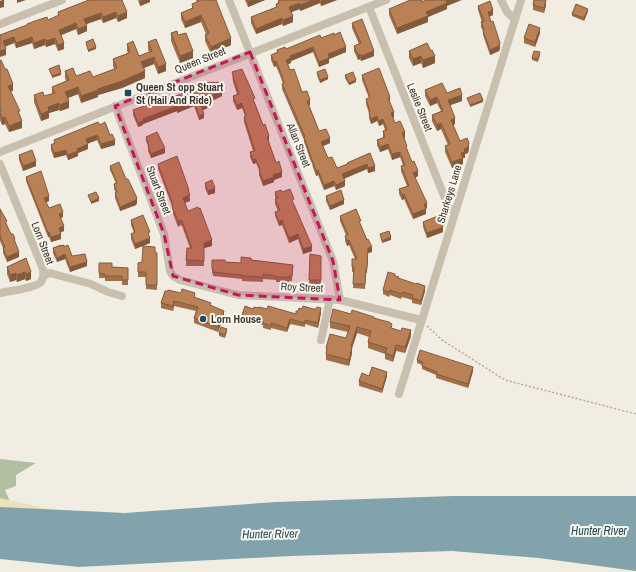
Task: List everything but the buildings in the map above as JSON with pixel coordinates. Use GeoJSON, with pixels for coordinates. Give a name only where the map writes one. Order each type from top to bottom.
{"type":"FeatureCollection","features":[{"type":"Feature","properties":{"kind":"street"},"geometry":{"type":"LineString","coordinates":[[0,24],[62,0]]}},
{"type":"Feature","properties":{"kind":"street","name":"Allan Street"},"geometry":{"type":"LineString","coordinates":[[229,0],[333,261],[340,300]]}},
{"type":"Feature","properties":{"kind":"street","name":"Queen Street"},"geometry":{"type":"LineString","coordinates":[[0,152],[250,52],[386,0]]}},
{"type":"Feature","properties":{"kind":"street"},"geometry":{"type":"LineString","coordinates":[[501,0],[507,12],[515,20]]}},
{"type":"Feature","properties":{"kind":"street","name":"Sharkeys Lane"},"geometry":{"type":"LineString","coordinates":[[399,394],[521,0]]}},
{"type":"Feature","properties":{"kind":"street","name":"Leslie Street"},"geometry":{"type":"LineString","coordinates":[[369,7],[448,206],[455,212]]}},
{"type":"Feature","properties":{"kind":"street","name":"Stuart Street"},"geometry":{"type":"LineString","coordinates":[[115,106],[164,234],[170,271],[173,276],[180,280]]}},
{"type":"Feature","properties":{"kind":"street","name":"Lorn Street"},"geometry":{"type":"LineString","coordinates":[[0,164],[43,269],[43,276],[50,273],[91,284],[108,292],[122,296]]}},
{"type":"Feature","properties":{"kind":"street"},"geometry":{"type":"LineString","coordinates":[[0,293],[36,285],[41,282],[43,276]]}},
{"type":"Feature","properties":{"kind":"street","name":"Roy Street"},"geometry":{"type":"LineString","coordinates":[[180,280],[238,294],[340,300],[422,320]]}},
{"type":"Feature","properties":{"kind":"street"},"geometry":{"type":"LineString","coordinates":[[321,340],[330,299]]}},
{"type":"Feature","properties":{"kind":"path"},"geometry":{"type":"LineString","coordinates":[[422,320],[442,340],[505,380],[636,414]]}},
{"type":"Feature","properties":{"kind":"highlighted area"},"geometry":{"type":"Polygon","coordinates":[[[250,52],[333,261],[340,300],[238,295],[173,276],[164,234],[115,106],[250,52]]]}},
{"type":"Feature","properties":{"kind":"green space"},"geometry":{"type":"Polygon","coordinates":[[[0,459],[36,463],[16,475],[16,486],[5,490],[13,508],[0,507],[0,459]]]}},
{"type":"Feature","properties":{"kind":"sand"},"geometry":{"type":"Polygon","coordinates":[[[0,498],[54,510],[0,507],[0,498]]]}},
{"type":"Feature","properties":{"kind":"water","name":"Hunter River"},"geometry":{"type":"Polygon","coordinates":[[[453,496],[636,496],[636,571],[539,558],[452,551],[290,556],[79,567],[0,559],[0,507],[125,513],[276,502],[453,496]]]}},
{"type":"Feature","properties":{"kind":"place","name":"Queen St opp Stuart St (Hail And Ride)"},"geometry":{"type":"Point","coordinates":[128,93]}},
{"type":"Feature","properties":{"kind":"place","name":"Lorn House"},"geometry":{"type":"Point","coordinates":[203,319]}}]}
